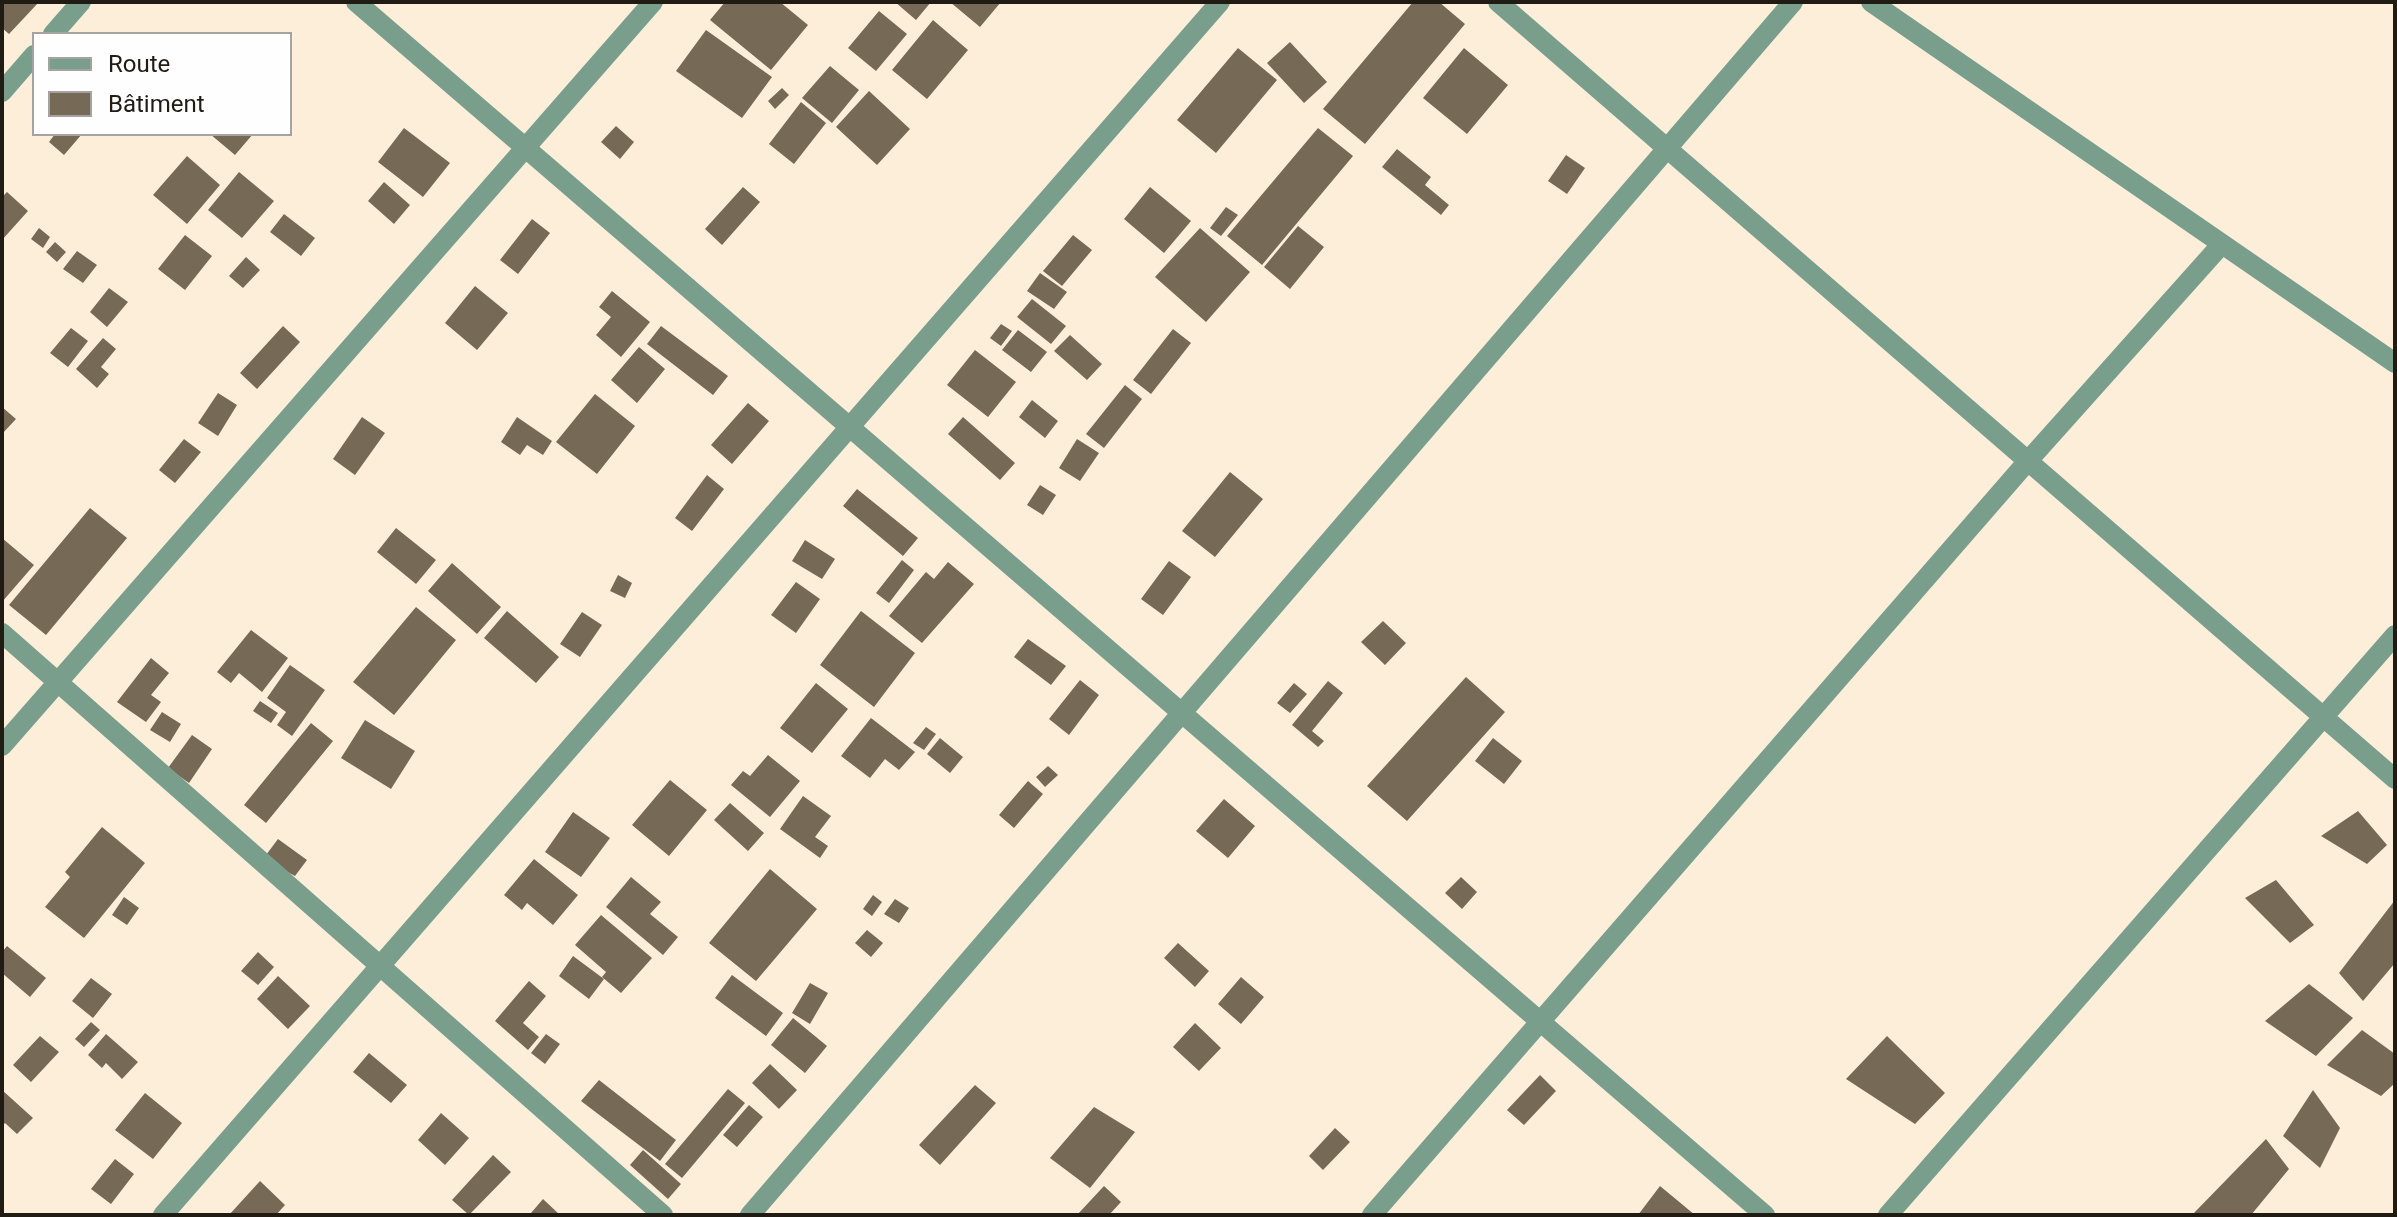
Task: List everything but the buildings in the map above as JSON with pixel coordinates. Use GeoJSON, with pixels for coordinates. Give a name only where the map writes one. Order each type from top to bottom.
{"type":"FeatureCollection","features":[{"type":"Feature","properties":{"kind":"street"},"geometry":{"type":"LineString","coordinates":[[55,32],[81,2]]}},
{"type":"Feature","properties":{"kind":"street"},"geometry":{"type":"LineString","coordinates":[[356,2],[1765,1215]]}},
{"type":"Feature","properties":{"kind":"street"},"geometry":{"type":"LineString","coordinates":[[2,746],[653,2]]}},
{"type":"Feature","properties":{"kind":"street"},"geometry":{"type":"LineString","coordinates":[[163,1215],[1220,2]]}},
{"type":"Feature","properties":{"kind":"street"},"geometry":{"type":"LineString","coordinates":[[1498,2],[2395,779]]}},
{"type":"Feature","properties":{"kind":"street"},"geometry":{"type":"LineString","coordinates":[[750,1215],[1793,2]]}},
{"type":"Feature","properties":{"kind":"street"},"geometry":{"type":"LineString","coordinates":[[1871,2],[2395,363]]}},
{"type":"Feature","properties":{"kind":"street"},"geometry":{"type":"LineString","coordinates":[[2,92],[32,57]]}},
{"type":"Feature","properties":{"kind":"street"},"geometry":{"type":"LineString","coordinates":[[1372,1215],[2027,462],[2221,245]]}},
{"type":"Feature","properties":{"kind":"street"},"geometry":{"type":"LineString","coordinates":[[2,633],[663,1215]]}},
{"type":"Feature","properties":{"kind":"street"},"geometry":{"type":"LineString","coordinates":[[1888,1215],[2395,635]]}}]}
